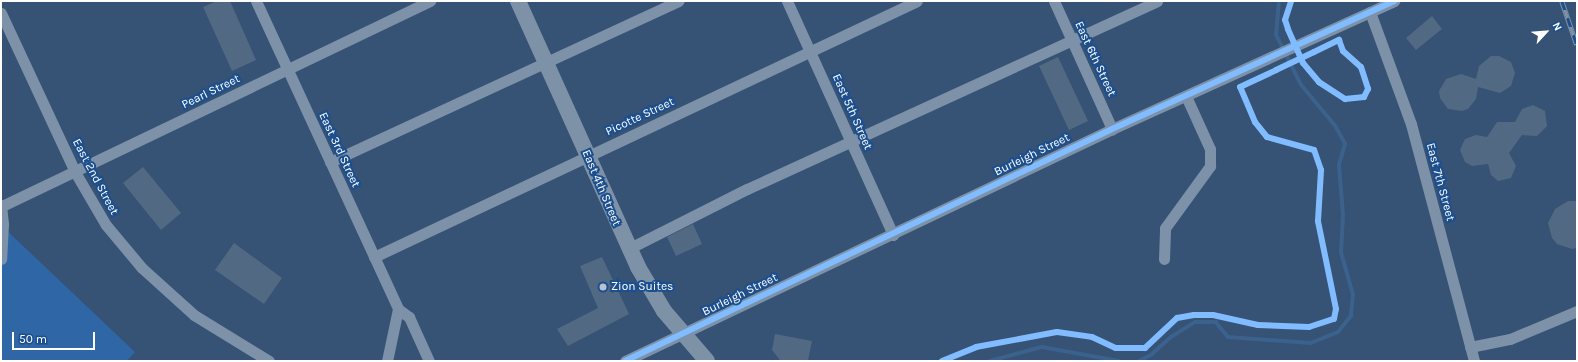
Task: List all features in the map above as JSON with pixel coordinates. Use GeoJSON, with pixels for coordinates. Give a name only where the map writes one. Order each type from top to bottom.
{"type":"FeatureCollection","features":[{"type":"Feature","properties":{"kind":"highway","name":"East 4th Street"},"geometry":{"type":"LineString","coordinates":[[518,1],[628,249],[654,296],[683,334],[707,361]]}},
{"type":"Feature","properties":{"kind":"street","name":"East 3rd Street"},"geometry":{"type":"LineString","coordinates":[[256,1],[398,309],[409,317],[429,361]]}},
{"type":"Feature","properties":{"kind":"street","name":"Pearl Street"},"geometry":{"type":"LineString","coordinates":[[1,205],[75,172],[430,1]]}},
{"type":"Feature","properties":{"kind":"street"},"geometry":{"type":"LineString","coordinates":[[330,162],[679,1]]}},
{"type":"Feature","properties":{"kind":"street","name":"East 5th Street"},"geometry":{"type":"LineString","coordinates":[[787,1],[893,235]]}},
{"type":"Feature","properties":{"kind":"street","name":"Picotte Street"},"geometry":{"type":"LineString","coordinates":[[374,257],[917,1]]}},
{"type":"Feature","properties":{"kind":"street","name":"East 6th Street"},"geometry":{"type":"LineString","coordinates":[[1054,1],[1112,129]]}},
{"type":"Feature","properties":{"kind":"street"},"geometry":{"type":"LineString","coordinates":[[628,249],[851,142],[1157,1]]}},
{"type":"Feature","properties":{"kind":"street","name":"Burleigh Street"},"geometry":{"type":"LineString","coordinates":[[683,334],[893,235],[1112,129],[1394,1]]}},
{"type":"Feature","properties":{"kind":"street","name":"East 7th Street"},"geometry":{"type":"LineString","coordinates":[[1370,12],[1411,124],[1474,361]]}},
{"type":"Feature","properties":{"kind":"street","name":"East 2nd Street"},"geometry":{"type":"LineString","coordinates":[[1,13],[75,172],[106,225],[142,268],[194,315],[269,361]]}},
{"type":"Feature","properties":{"kind":"street"},"geometry":{"type":"LineString","coordinates":[[1164,259],[1165,228],[1210,166],[1210,149],[1186,96]]}},
{"type":"Feature","properties":{"kind":"street"},"geometry":{"type":"LineString","coordinates":[[1,205],[1,259]]}},
{"type":"Feature","properties":{"kind":"street"},"geometry":{"type":"LineString","coordinates":[[387,361],[398,309]]}},
{"type":"Feature","properties":{"kind":"street"},"geometry":{"type":"LineString","coordinates":[[1470,347],[1510,339],[1577,311]]}},
{"type":"Feature","properties":{"kind":"street"},"geometry":{"type":"LineString","coordinates":[[625,361],[683,334]]}},
{"type":"Feature","properties":{"kind":"shaded area"},"geometry":{"type":"Polygon","coordinates":[[[1,225],[135,352],[127,361],[1,361],[1,225]]]}},
{"type":"Feature","properties":{"kind":"building"},"geometry":{"type":"Polygon","coordinates":[[[217,1],[230,1],[256,60],[232,71],[203,7],[217,1]]]}},
{"type":"Feature","properties":{"kind":"building"},"geometry":{"type":"Polygon","coordinates":[[[1432,16],[1442,29],[1416,50],[1406,38],[1432,16]]]}},
{"type":"Feature","properties":{"kind":"building"},"geometry":{"type":"Polygon","coordinates":[[[1491,56],[1499,56],[1511,62],[1515,73],[1511,86],[1500,93],[1478,87],[1476,99],[1468,109],[1462,111],[1448,109],[1440,98],[1439,91],[1446,79],[1461,74],[1476,79],[1479,66],[1491,56]]]}},
{"type":"Feature","properties":{"kind":"building"},"geometry":{"type":"Polygon","coordinates":[[[1058,57],[1088,121],[1069,130],[1039,66],[1058,57]]]}},
{"type":"Feature","properties":{"kind":"building"},"geometry":{"type":"Polygon","coordinates":[[[1533,105],[1545,111],[1547,126],[1537,136],[1522,135],[1509,153],[1516,166],[1511,178],[1498,181],[1491,175],[1488,164],[1472,166],[1465,162],[1460,150],[1465,139],[1476,135],[1487,137],[1497,122],[1515,122],[1522,109],[1533,105]]]}},
{"type":"Feature","properties":{"kind":"building"},"geometry":{"type":"Polygon","coordinates":[[[143,167],[181,213],[161,230],[123,183],[143,167]]]}},
{"type":"Feature","properties":{"kind":"building"},"geometry":{"type":"Polygon","coordinates":[[[1568,201],[1577,201],[1577,248],[1572,249],[1557,244],[1552,238],[1548,223],[1555,209],[1568,201]]]}},
{"type":"Feature","properties":{"kind":"building"},"geometry":{"type":"Polygon","coordinates":[[[693,224],[702,244],[676,256],[667,237],[693,224]]]}},
{"type":"Feature","properties":{"kind":"building"},"geometry":{"type":"Polygon","coordinates":[[[234,243],[282,278],[264,304],[215,270],[234,243]]]}},
{"type":"Feature","properties":{"kind":"building","name":"Zion Suites"},"geometry":{"type":"Polygon","coordinates":[[[602,257],[629,314],[568,346],[557,329],[598,308],[580,266],[602,257]]]}},
{"type":"Feature","properties":{"kind":"building"},"geometry":{"type":"Polygon","coordinates":[[[775,334],[812,341],[808,361],[780,360],[772,350],[775,334]]]}},
{"type":"Feature","properties":{"kind":"waterway"},"geometry":{"type":"LineString","coordinates":[[1139,361],[1151,355],[1171,337],[1195,322],[1216,322],[1228,337],[1311,343],[1338,332],[1351,316],[1353,295],[1341,253],[1343,215],[1339,165],[1345,144],[1335,126],[1301,85],[1276,35],[1279,1]]}},
{"type":"Feature","properties":{"kind":"waterway"},"geometry":{"type":"LineString","coordinates":[[990,361],[1042,347],[1119,361]]}},
{"type":"Feature","properties":{"kind":"railway"},"geometry":{"type":"LineString","coordinates":[[1562,1],[1577,45]]}},
{"type":"Feature","properties":{"kind":"cycle path"},"geometry":{"type":"LineString","coordinates":[[942,361],[976,347],[1057,332],[1092,337],[1116,348],[1145,348],[1177,318],[1194,315],[1213,315],[1258,325],[1309,327],[1334,319],[1336,309],[1318,221],[1321,170],[1314,150],[1267,137],[1255,122],[1240,87],[1276,70],[1314,52],[1339,40],[1343,51],[1361,67],[1368,89],[1364,97],[1345,99],[1319,82],[1303,63],[1288,29],[1285,20],[1291,1]]}},
{"type":"Feature","properties":{"kind":"cycle path"},"geometry":{"type":"LineString","coordinates":[[625,361],[1112,129],[1394,1]]}},
{"type":"Feature","properties":{"kind":"place","name":"Zion Suites"},"geometry":{"type":"Point","coordinates":[603,287]}}]}
